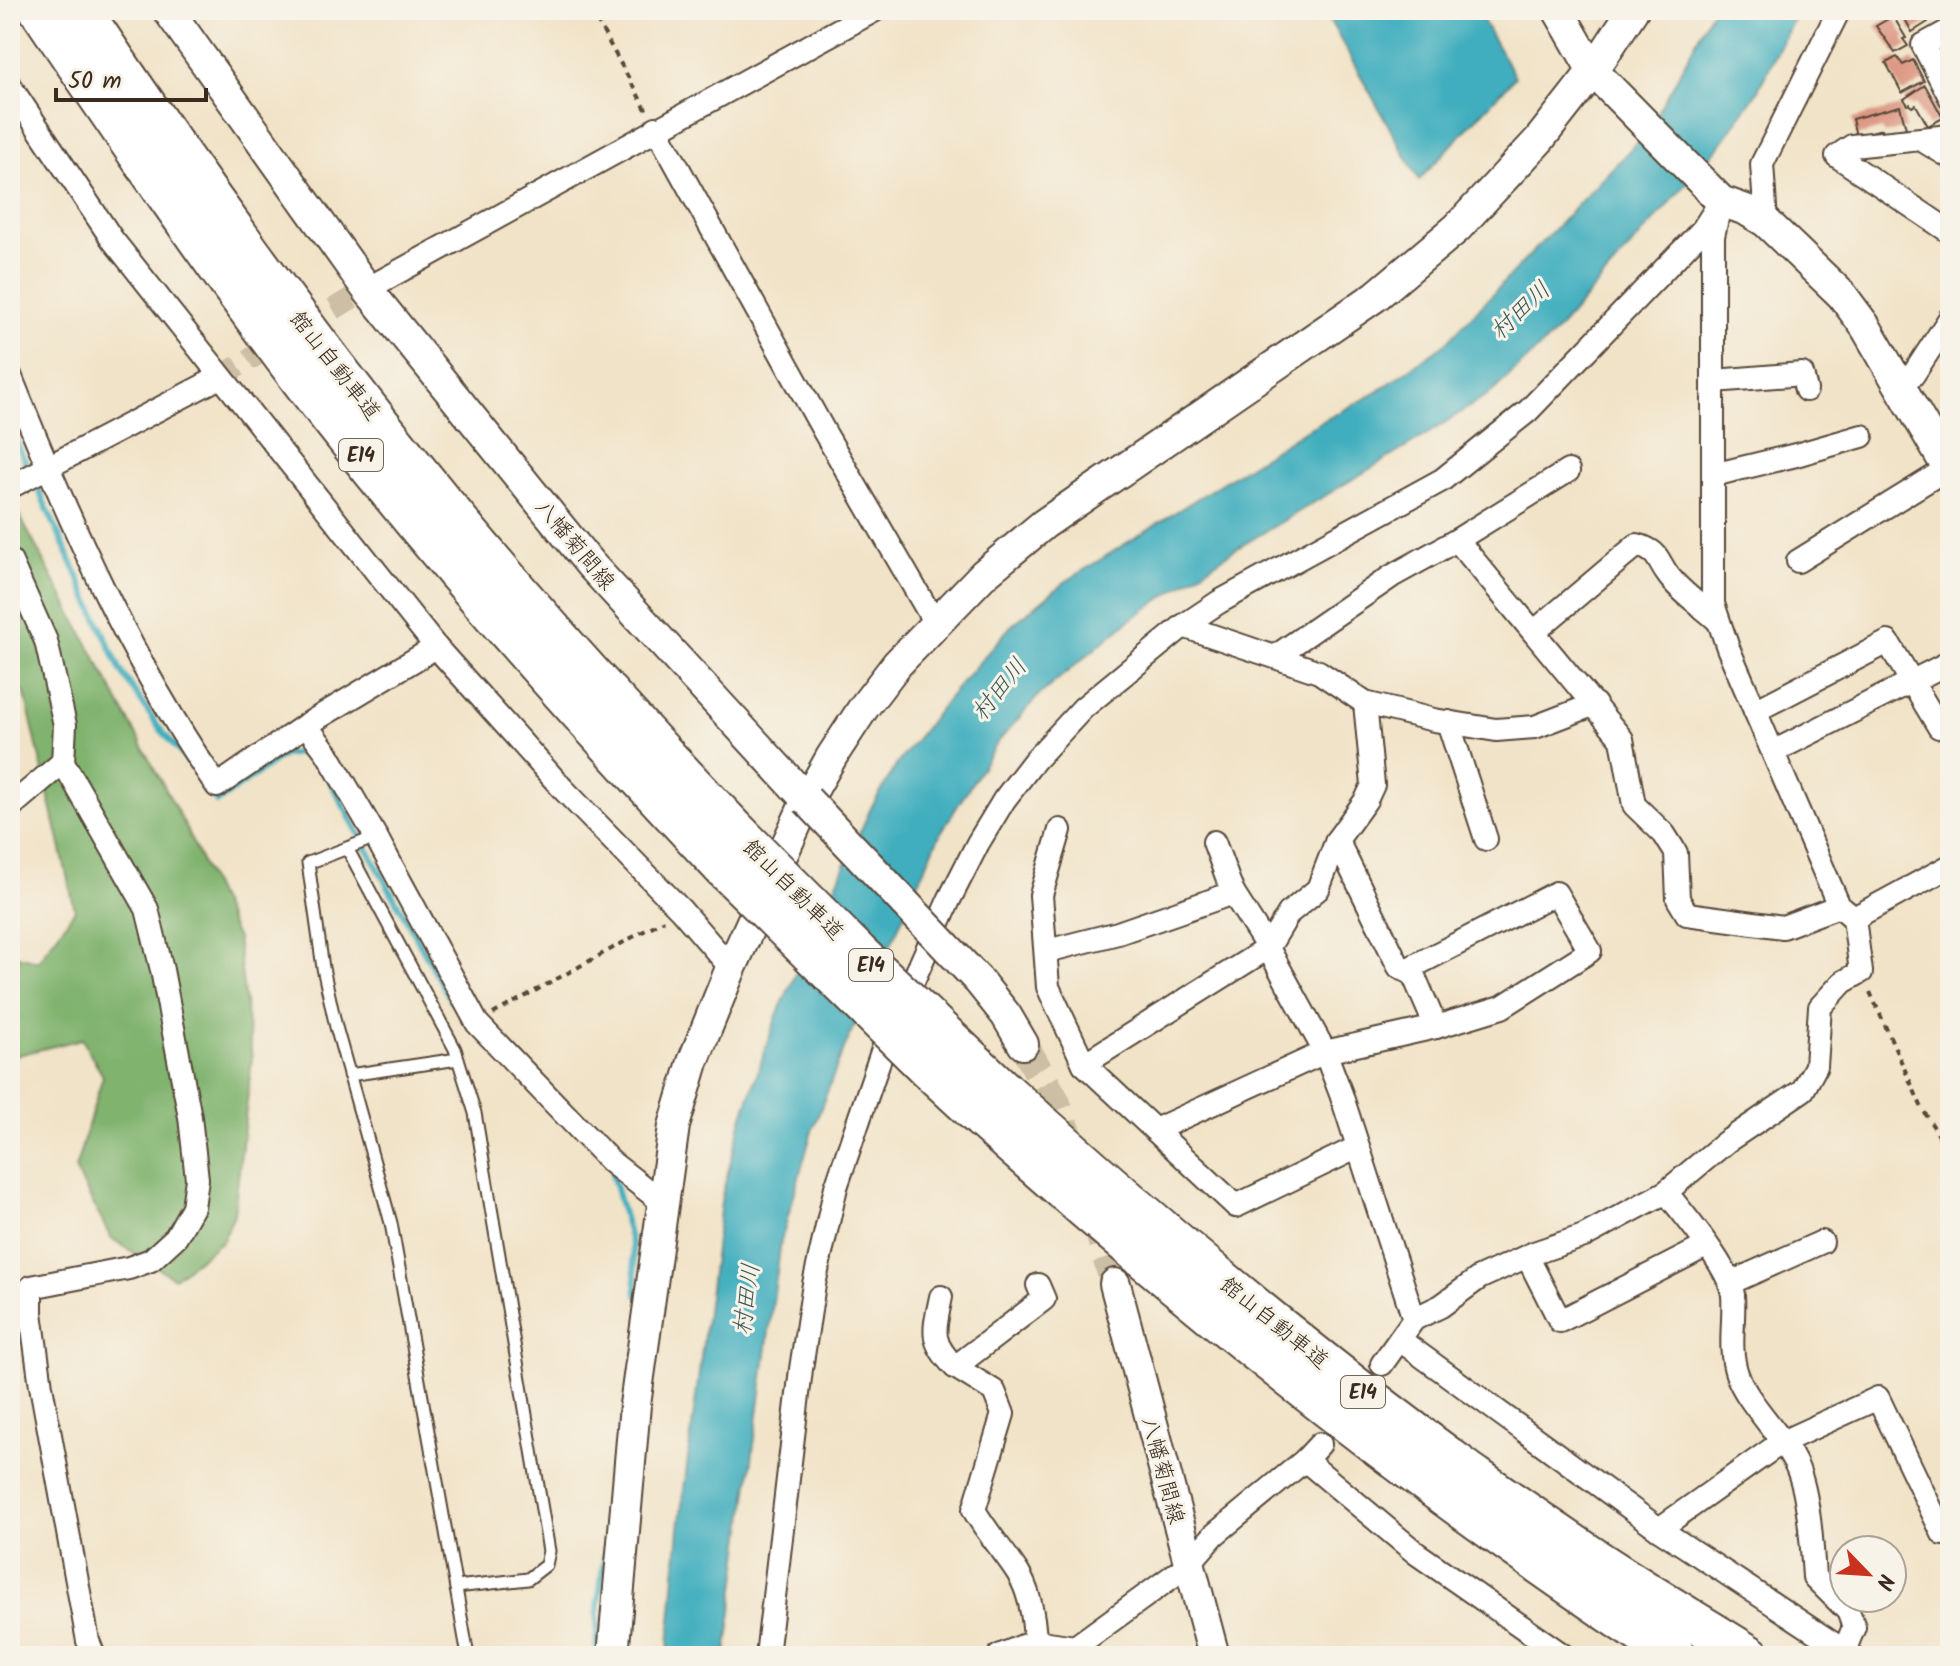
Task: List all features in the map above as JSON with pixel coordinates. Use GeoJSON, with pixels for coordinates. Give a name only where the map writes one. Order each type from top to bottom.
{"type":"FeatureCollection","features":[{"type":"Feature","properties":{"kind":"highway","name":"館山自動車道"},"geometry":{"type":"LineString","coordinates":[[40,10],[185,222],[316,398],[507,631],[732,852],[858,953],[993,1104],[1146,1262],[1327,1409],[1524,1555],[1676,1656]]}},
{"type":"Feature","properties":{"kind":"highway","name":"館山自動車道"},"geometry":{"type":"LineString","coordinates":[[81,10],[212,200],[342,376],[732,852]]}},
{"type":"Feature","properties":{"kind":"highway","name":"館山自動車道"},"geometry":{"type":"LineString","coordinates":[[993,1104],[1168,1235],[1361,1391],[1467,1471],[1591,1556],[1750,1656]]}},
{"type":"Feature","properties":{"kind":"street","name":"八幡菊間線"},"geometry":{"type":"LineString","coordinates":[[168,10],[367,289],[590,564],[978,980],[1006,1015],[1023,1044]]}},
{"type":"Feature","properties":{"kind":"street"},"geometry":{"type":"LineString","coordinates":[[367,289],[875,10]]}},
{"type":"Feature","properties":{"kind":"street"},"geometry":{"type":"LineString","coordinates":[[1558,10],[1593,71],[1721,201],[1746,210],[1766,222],[1842,295],[1865,326],[1949,470],[1798,561]]}},
{"type":"Feature","properties":{"kind":"street"},"geometry":{"type":"LineString","coordinates":[[613,1656],[635,1405],[674,1126],[689,1075],[731,968],[807,800],[832,756],[897,664],[984,574],[1044,524],[1363,305],[1416,264],[1491,193],[1539,140],[1593,71],[1633,10]]}},
{"type":"Feature","properties":{"kind":"street"},"geometry":{"type":"LineString","coordinates":[[1766,222],[1762,164],[1839,10]]}},
{"type":"Feature","properties":{"kind":"street"},"geometry":{"type":"LineString","coordinates":[[1950,30],[1923,45],[1950,97]]}},
{"type":"Feature","properties":{"kind":"street"},"geometry":{"type":"LineString","coordinates":[[10,86],[112,239],[436,647],[563,789],[681,910],[731,968]]}},
{"type":"Feature","properties":{"kind":"street"},"geometry":{"type":"LineString","coordinates":[[656,128],[825,433],[935,623]]}},
{"type":"Feature","properties":{"kind":"street"},"geometry":{"type":"LineString","coordinates":[[1950,136],[1852,146],[1837,156],[1950,232]]}},
{"type":"Feature","properties":{"kind":"street"},"geometry":{"type":"LineString","coordinates":[[1922,140],[1950,157]]}},
{"type":"Feature","properties":{"kind":"street"},"geometry":{"type":"LineString","coordinates":[[1382,1364],[1414,1319],[1441,1306],[1479,1278],[1527,1256],[1584,1236],[1666,1192],[1726,1142],[1803,1090],[1816,1066],[1820,1007],[1843,982],[1861,972],[1847,912],[1755,711],[1713,604],[1713,236],[1721,201]]}},
{"type":"Feature","properties":{"kind":"street"},"geometry":{"type":"LineString","coordinates":[[767,1656],[801,1369],[814,1284],[836,1187],[884,1046],[949,900],[1004,800],[1034,761],[1083,708],[1183,626],[1219,602],[1442,480],[1528,411],[1703,229],[1721,201]]}},
{"type":"Feature","properties":{"kind":"street"},"geometry":{"type":"LineString","coordinates":[[1898,383],[1913,375],[1950,318]]}},
{"type":"Feature","properties":{"kind":"street"},"geometry":{"type":"LineString","coordinates":[[1714,381],[1802,374],[1806,390]]}},
{"type":"Feature","properties":{"kind":"street"},"geometry":{"type":"LineString","coordinates":[[10,375],[46,467],[139,659],[181,734],[217,786],[306,725],[436,647]]}},
{"type":"Feature","properties":{"kind":"street"},"geometry":{"type":"LineString","coordinates":[[10,487],[220,377]]}},
{"type":"Feature","properties":{"kind":"street"},"geometry":{"type":"LineString","coordinates":[[1713,475],[1862,436]]}},
{"type":"Feature","properties":{"kind":"street"},"geometry":{"type":"LineString","coordinates":[[1276,656],[1392,576],[1568,471]]}},
{"type":"Feature","properties":{"kind":"street"},"geometry":{"type":"LineString","coordinates":[[1457,540],[1622,739],[1634,805],[1664,834],[1676,853],[1678,899],[1687,914],[1783,927],[1847,912],[1950,866]]}},
{"type":"Feature","properties":{"kind":"street"},"geometry":{"type":"LineString","coordinates":[[1534,632],[1637,545],[1650,549],[1661,559],[1668,576],[1717,620]]}},
{"type":"Feature","properties":{"kind":"street"},"geometry":{"type":"LineString","coordinates":[[10,560],[46,641],[65,725],[63,762],[147,909],[190,1117],[197,1179],[193,1207],[176,1237],[151,1260],[129,1268],[31,1287],[31,1313],[41,1386],[88,1641],[94,1656]]}},
{"type":"Feature","properties":{"kind":"street"},"geometry":{"type":"LineString","coordinates":[[1183,626],[1319,672],[1365,703],[1448,722],[1496,730],[1535,727],[1595,704]]}},
{"type":"Feature","properties":{"kind":"street"},"geometry":{"type":"LineString","coordinates":[[1755,711],[1888,642],[1939,727]]}},
{"type":"Feature","properties":{"kind":"street"},"geometry":{"type":"LineString","coordinates":[[1773,752],[1950,662]]}},
{"type":"Feature","properties":{"kind":"street"},"geometry":{"type":"LineString","coordinates":[[1084,1064],[1268,948],[1289,913],[1318,889],[1337,840],[1373,785],[1365,703]]}},
{"type":"Feature","properties":{"kind":"street"},"geometry":{"type":"LineString","coordinates":[[1448,722],[1486,839]]}},
{"type":"Feature","properties":{"kind":"street"},"geometry":{"type":"LineString","coordinates":[[306,725],[327,753],[376,837],[477,1023],[611,1162],[662,1202]]}},
{"type":"Feature","properties":{"kind":"street"},"geometry":{"type":"LineString","coordinates":[[10,807],[63,762]]}},
{"type":"Feature","properties":{"kind":"street"},"geometry":{"type":"LineString","coordinates":[[1060,830],[1041,895],[1048,987],[1084,1064],[1236,1206],[1358,1147]]}},
{"type":"Feature","properties":{"kind":"street"},"geometry":{"type":"LineString","coordinates":[[1337,840],[1399,967],[1413,974],[1436,1027]]}},
{"type":"Feature","properties":{"kind":"street"},"geometry":{"type":"LineString","coordinates":[[1214,842],[1233,893],[1268,948],[1325,1052],[1414,1319]]}},
{"type":"Feature","properties":{"kind":"street"},"geometry":{"type":"LineString","coordinates":[[1047,951],[1118,933],[1233,893]]}},
{"type":"Feature","properties":{"kind":"street"},"geometry":{"type":"LineString","coordinates":[[1155,1130],[1325,1052],[1436,1027],[1502,1007],[1590,951],[1556,893],[1406,970]]}},
{"type":"Feature","properties":{"kind":"street"},"geometry":{"type":"LineString","coordinates":[[1400,1340],[1659,1529],[1848,1653],[1854,1627],[1848,1611],[1814,1577],[1812,1546],[1797,1468],[1738,1377],[1731,1349],[1733,1295],[1730,1283],[1666,1192]]}},
{"type":"Feature","properties":{"kind":"street"},"geometry":{"type":"LineString","coordinates":[[1730,1283],[1822,1242]]}},
{"type":"Feature","properties":{"kind":"street"},"geometry":{"type":"LineString","coordinates":[[1527,1256],[1560,1321],[1706,1246]]}},
{"type":"Feature","properties":{"kind":"street","name":"八幡菊間線"},"geometry":{"type":"LineString","coordinates":[[1115,1284],[1214,1656]]}},
{"type":"Feature","properties":{"kind":"street"},"geometry":{"type":"LineString","coordinates":[[955,1367],[1044,1299],[1038,1285]]}},
{"type":"Feature","properties":{"kind":"street"},"geometry":{"type":"LineString","coordinates":[[941,1297],[933,1336],[941,1354],[955,1367],[994,1391],[1003,1414],[974,1510],[988,1536],[1020,1576],[1034,1618],[1035,1641]]}},
{"type":"Feature","properties":{"kind":"street"},"geometry":{"type":"LineString","coordinates":[[1659,1529],[1782,1442],[1878,1398],[1943,1534]]}},
{"type":"Feature","properties":{"kind":"street"},"geometry":{"type":"LineString","coordinates":[[999,1656],[1035,1641],[1074,1651],[1188,1565],[1214,1535],[1312,1452],[1416,1553],[1564,1656]]}},
{"type":"Feature","properties":{"kind":"lane"},"geometry":{"type":"LineString","coordinates":[[376,837],[308,863],[323,968],[349,1075],[391,1223],[468,1656]]}},
{"type":"Feature","properties":{"kind":"lane"},"geometry":{"type":"LineString","coordinates":[[347,848],[458,1059],[475,1113],[549,1551],[546,1565],[528,1579],[456,1587]]}},
{"type":"Feature","properties":{"kind":"lane"},"geometry":{"type":"LineString","coordinates":[[349,1075],[458,1059]]}},
{"type":"Feature","properties":{"kind":"path"},"geometry":{"type":"LineString","coordinates":[[591,10],[656,128]]}},
{"type":"Feature","properties":{"kind":"path"},"geometry":{"type":"LineString","coordinates":[[477,1023],[681,910]]}},
{"type":"Feature","properties":{"kind":"path"},"geometry":{"type":"LineString","coordinates":[[1861,972],[1922,1108],[1950,1154]]}},
{"type":"Feature","properties":{"kind":"green space"},"geometry":{"type":"Polygon","coordinates":[[[10,498],[183,822],[237,939],[252,1058],[234,1214],[223,1240],[174,1278],[111,1238],[75,1169],[103,1076],[82,1039],[10,1057],[10,954],[38,961],[75,910],[25,694],[10,676],[10,498]]]}},
{"type":"Feature","properties":{"kind":"water"},"geometry":{"type":"Polygon","coordinates":[[[1324,10],[1477,10],[1515,77],[1419,180],[1324,10]]]}},
{"type":"Feature","properties":{"kind":"water","name":"村田川"},"geometry":{"type":"Polygon","coordinates":[[[1712,10],[1798,10],[1757,92],[1719,147],[1552,336],[1492,392],[1231,552],[1131,619],[1039,695],[997,743],[940,834],[841,1056],[812,1131],[781,1241],[726,1656],[668,1656],[679,1528],[722,1195],[742,1119],[777,1015],[870,810],[897,764],[950,696],[1011,626],[1065,582],[1304,431],[1376,393],[1447,342],[1643,136],[1712,10]]]}},
{"type":"Feature","properties":{"kind":"building"},"geometry":{"type":"Polygon","coordinates":[[[1900,10],[1922,10],[1928,22],[1912,32],[1900,10]]]}},
{"type":"Feature","properties":{"kind":"building"},"geometry":{"type":"Polygon","coordinates":[[[1924,10],[1945,10],[1929,19],[1924,10]]]}},
{"type":"Feature","properties":{"kind":"building"},"geometry":{"type":"Polygon","coordinates":[[[1893,16],[1908,46],[1895,53],[1876,26],[1893,16]]]}},
{"type":"Feature","properties":{"kind":"building"},"geometry":{"type":"Polygon","coordinates":[[[1950,41],[1950,80],[1938,51],[1950,41]]]}},
{"type":"Feature","properties":{"kind":"building"},"geometry":{"type":"Polygon","coordinates":[[[1897,57],[1903,65],[1913,60],[1924,81],[1902,93],[1886,63],[1897,57]]]}},
{"type":"Feature","properties":{"kind":"building"},"geometry":{"type":"Polygon","coordinates":[[[1925,85],[1943,118],[1928,126],[1916,105],[1908,105],[1904,99],[1925,85]]]}},
{"type":"Feature","properties":{"kind":"building"},"geometry":{"type":"Polygon","coordinates":[[[1900,106],[1906,128],[1884,134],[1882,129],[1856,136],[1852,119],[1900,106]]]}},
{"type":"Feature","properties":{"kind":"waterway"},"geometry":{"type":"LineString","coordinates":[[10,428],[29,470]]}},
{"type":"Feature","properties":{"kind":"waterway"},"geometry":{"type":"LineString","coordinates":[[34,480],[121,671],[157,725],[189,763]]}},
{"type":"Feature","properties":{"kind":"waterway"},"geometry":{"type":"LineString","coordinates":[[210,792],[217,802],[283,755],[300,753],[322,767],[450,998],[458,1007]]}},
{"type":"Feature","properties":{"kind":"waterway"},"geometry":{"type":"LineString","coordinates":[[612,1174],[632,1246],[637,1295]]}},
{"type":"Feature","properties":{"kind":"waterway"},"geometry":{"type":"LineString","coordinates":[[596,1656],[598,1605],[613,1493]]}},
{"type":"Feature","properties":{"kind":"tunnel"},"geometry":{"type":"LineString","coordinates":[[220,377],[367,289]]}},
{"type":"Feature","properties":{"kind":"tunnel"},"geometry":{"type":"LineString","coordinates":[[1023,1044],[1055,1101],[1074,1151]]}},
{"type":"Feature","properties":{"kind":"tunnel"},"geometry":{"type":"LineString","coordinates":[[1095,1215],[1115,1284]]}}]}
